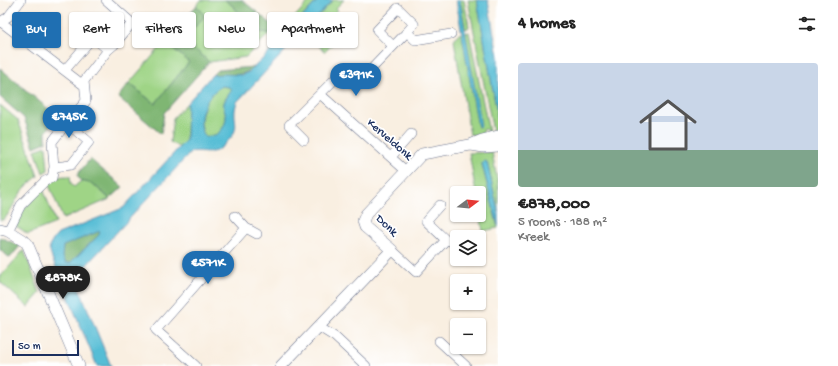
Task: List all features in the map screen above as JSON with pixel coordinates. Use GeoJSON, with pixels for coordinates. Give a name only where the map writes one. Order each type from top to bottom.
{"type":"FeatureCollection","features":[{"type":"Feature","properties":{"kind":"street"},"geometry":{"type":"LineString","coordinates":[[21,0],[8,17],[1,22],[82,84],[84,82]]}},
{"type":"Feature","properties":{"kind":"street"},"geometry":{"type":"LineString","coordinates":[[79,366],[27,243],[4,230],[21,205],[45,181],[52,178],[54,168],[52,142],[86,101],[84,82],[108,50],[132,23],[107,0]]}},
{"type":"Feature","properties":{"kind":"street"},"geometry":{"type":"LineString","coordinates":[[304,140],[289,125],[341,73],[355,86],[394,46],[414,24],[398,8],[377,30],[394,46]]}},
{"type":"Feature","properties":{"kind":"street"},"geometry":{"type":"LineString","coordinates":[[407,32],[415,40],[451,34]]}},
{"type":"Feature","properties":{"kind":"street"},"geometry":{"type":"LineString","coordinates":[[65,70],[93,37],[108,50]]}},
{"type":"Feature","properties":{"kind":"street","name":"Kerveldonk"},"geometry":{"type":"LineString","coordinates":[[320,94],[406,171]]}},
{"type":"Feature","properties":{"kind":"street"},"geometry":{"type":"LineString","coordinates":[[54,168],[71,165],[90,142],[67,123]]}},
{"type":"Feature","properties":{"kind":"street"},"geometry":{"type":"LineString","coordinates":[[391,157],[411,134]]}},
{"type":"Feature","properties":{"kind":"street","name":"Donk"},"geometry":{"type":"LineString","coordinates":[[281,366],[392,250],[365,227],[363,221],[366,214],[422,154],[470,145],[487,138],[498,136]]}},
{"type":"Feature","properties":{"kind":"street","name":"Donk"},"geometry":{"type":"LineString","coordinates":[[470,145],[484,147],[498,146]]}},
{"type":"Feature","properties":{"kind":"street"},"geometry":{"type":"LineString","coordinates":[[440,205],[426,221],[446,240],[450,241]]}},
{"type":"Feature","properties":{"kind":"street"},"geometry":{"type":"LineString","coordinates":[[235,216],[246,228],[257,234]]}},
{"type":"Feature","properties":{"kind":"street"},"geometry":{"type":"LineString","coordinates":[[196,366],[156,330],[246,228]]}},
{"type":"Feature","properties":{"kind":"street"},"geometry":{"type":"LineString","coordinates":[[392,250],[416,272],[446,240]]}},
{"type":"Feature","properties":{"kind":"street"},"geometry":{"type":"LineString","coordinates":[[319,327],[335,336],[366,366]]}},
{"type":"Feature","properties":{"kind":"street"},"geometry":{"type":"LineString","coordinates":[[440,341],[465,365]]}},
{"type":"Feature","properties":{"kind":"green space"},"geometry":{"type":"Polygon","coordinates":[[[201,0],[225,0],[238,12],[204,12],[204,48],[255,48],[246,57],[209,62],[194,48],[196,48],[196,25],[203,17],[200,9],[196,6],[201,0]]]}},
{"type":"Feature","properties":{"kind":"green space"},"geometry":{"type":"Polygon","coordinates":[[[225,0],[242,0],[257,12],[238,12],[225,0]]]}},
{"type":"Feature","properties":{"kind":"green space"},"geometry":{"type":"Polygon","coordinates":[[[310,0],[318,0],[307,12],[299,12],[310,0]]]}},
{"type":"Feature","properties":{"kind":"green space"},"geometry":{"type":"Polygon","coordinates":[[[333,0],[344,0],[336,8],[338,10],[336,12],[322,12],[333,0]]]}},
{"type":"Feature","properties":{"kind":"green space"},"geometry":{"type":"Polygon","coordinates":[[[460,0],[464,0],[469,26],[465,29],[460,0]]]}},
{"type":"Feature","properties":{"kind":"green space"},"geometry":{"type":"Polygon","coordinates":[[[468,0],[477,0],[498,119],[498,131],[493,132],[468,0]]]}},
{"type":"Feature","properties":{"kind":"green space"},"geometry":{"type":"Polygon","coordinates":[[[196,6],[202,11],[204,17],[196,26],[196,12],[191,12],[196,6]]]}},
{"type":"Feature","properties":{"kind":"green space"},"geometry":{"type":"Polygon","coordinates":[[[259,14],[267,20],[267,33],[260,32],[259,14]]]}},
{"type":"Feature","properties":{"kind":"green space"},"geometry":{"type":"Polygon","coordinates":[[[259,31],[267,33],[267,36],[259,44],[259,31]]]}},
{"type":"Feature","properties":{"kind":"green space"},"geometry":{"type":"Polygon","coordinates":[[[469,32],[489,132],[488,133],[486,129],[483,130],[484,134],[474,136],[473,134],[470,135],[454,40],[457,35],[462,33],[478,127],[465,33],[469,32]]]}},
{"type":"Feature","properties":{"kind":"green space"},"geometry":{"type":"Polygon","coordinates":[[[160,48],[172,48],[189,62],[155,104],[129,83],[160,48]]]}},
{"type":"Feature","properties":{"kind":"green space"},"geometry":{"type":"Polygon","coordinates":[[[172,48],[194,48],[209,62],[164,113],[161,134],[118,97],[129,83],[155,104],[189,62],[172,48]]]}},
{"type":"Feature","properties":{"kind":"green space"},"geometry":{"type":"Polygon","coordinates":[[[321,48],[329,48],[325,52],[321,48]]]}},
{"type":"Feature","properties":{"kind":"green space"},"geometry":{"type":"Polygon","coordinates":[[[253,67],[249,71],[234,75],[212,75],[217,70],[253,67]]]}},
{"type":"Feature","properties":{"kind":"green space"},"geometry":{"type":"Polygon","coordinates":[[[0,68],[59,118],[46,131],[46,142],[34,147],[24,118],[0,97],[0,68]]]}},
{"type":"Feature","properties":{"kind":"green space"},"geometry":{"type":"Polygon","coordinates":[[[222,86],[233,89],[224,103],[226,115],[225,124],[217,134],[213,136],[205,136],[201,123],[204,108],[211,95],[222,86]]]}},
{"type":"Feature","properties":{"kind":"green space"},"geometry":{"type":"Polygon","coordinates":[[[187,103],[186,140],[180,148],[170,142],[173,118],[187,103]]]}},
{"type":"Feature","properties":{"kind":"green space"},"geometry":{"type":"Polygon","coordinates":[[[0,105],[18,120],[38,176],[22,191],[3,220],[0,220],[0,105]]]}},
{"type":"Feature","properties":{"kind":"green space"},"geometry":{"type":"Polygon","coordinates":[[[46,146],[48,170],[43,173],[35,150],[46,146]]]}},
{"type":"Feature","properties":{"kind":"green space"},"geometry":{"type":"Polygon","coordinates":[[[492,152],[498,184],[498,211],[487,162],[483,162],[482,164],[498,228],[483,230],[481,222],[486,222],[486,186],[475,186],[469,153],[492,152]]]}},
{"type":"Feature","properties":{"kind":"green space"},"geometry":{"type":"Polygon","coordinates":[[[90,159],[123,187],[110,199],[93,184],[81,181],[77,175],[90,159]]]}},
{"type":"Feature","properties":{"kind":"green space"},"geometry":{"type":"Polygon","coordinates":[[[70,176],[71,184],[74,187],[81,181],[93,184],[110,199],[63,219],[49,185],[55,178],[70,176]]]}},
{"type":"Feature","properties":{"kind":"green space"},"geometry":{"type":"Polygon","coordinates":[[[43,189],[56,223],[28,234],[16,226],[21,212],[43,189]]]}},
{"type":"Feature","properties":{"kind":"green space"},"geometry":{"type":"Polygon","coordinates":[[[101,230],[99,235],[70,263],[66,263],[62,256],[63,246],[101,230]]]}},
{"type":"Feature","properties":{"kind":"green space"},"geometry":{"type":"Polygon","coordinates":[[[0,237],[20,246],[10,258],[0,250],[0,237]]]}},
{"type":"Feature","properties":{"kind":"green space"},"geometry":{"type":"Polygon","coordinates":[[[24,250],[40,293],[28,307],[0,282],[0,277],[24,250]]]}},
{"type":"Feature","properties":{"kind":"water"},"geometry":{"type":"Polygon","coordinates":[[[318,0],[333,0],[322,12],[307,12],[318,0]]]}},
{"type":"Feature","properties":{"kind":"water"},"geometry":{"type":"Polygon","coordinates":[[[456,0],[460,0],[481,126],[478,127],[456,0]]]}},
{"type":"Feature","properties":{"kind":"water"},"geometry":{"type":"Polygon","coordinates":[[[477,0],[488,0],[498,57],[498,119],[477,0]]]}},
{"type":"Feature","properties":{"kind":"water"},"geometry":{"type":"Polygon","coordinates":[[[274,48],[288,48],[237,102],[235,109],[236,128],[226,143],[216,151],[191,152],[77,277],[77,283],[111,366],[97,366],[52,258],[49,247],[58,234],[123,208],[186,140],[187,103],[212,75],[242,75],[249,72],[274,48]],[[222,86],[216,90],[203,108],[201,123],[205,136],[213,136],[217,134],[225,124],[226,115],[224,103],[232,89],[222,86]],[[100,231],[63,246],[62,256],[66,263],[70,263],[99,235],[100,231]]]}},
{"type":"Feature","properties":{"kind":"water"},"geometry":{"type":"Polygon","coordinates":[[[485,161],[487,162],[498,211],[498,226],[482,164],[485,161]]]}}]}
